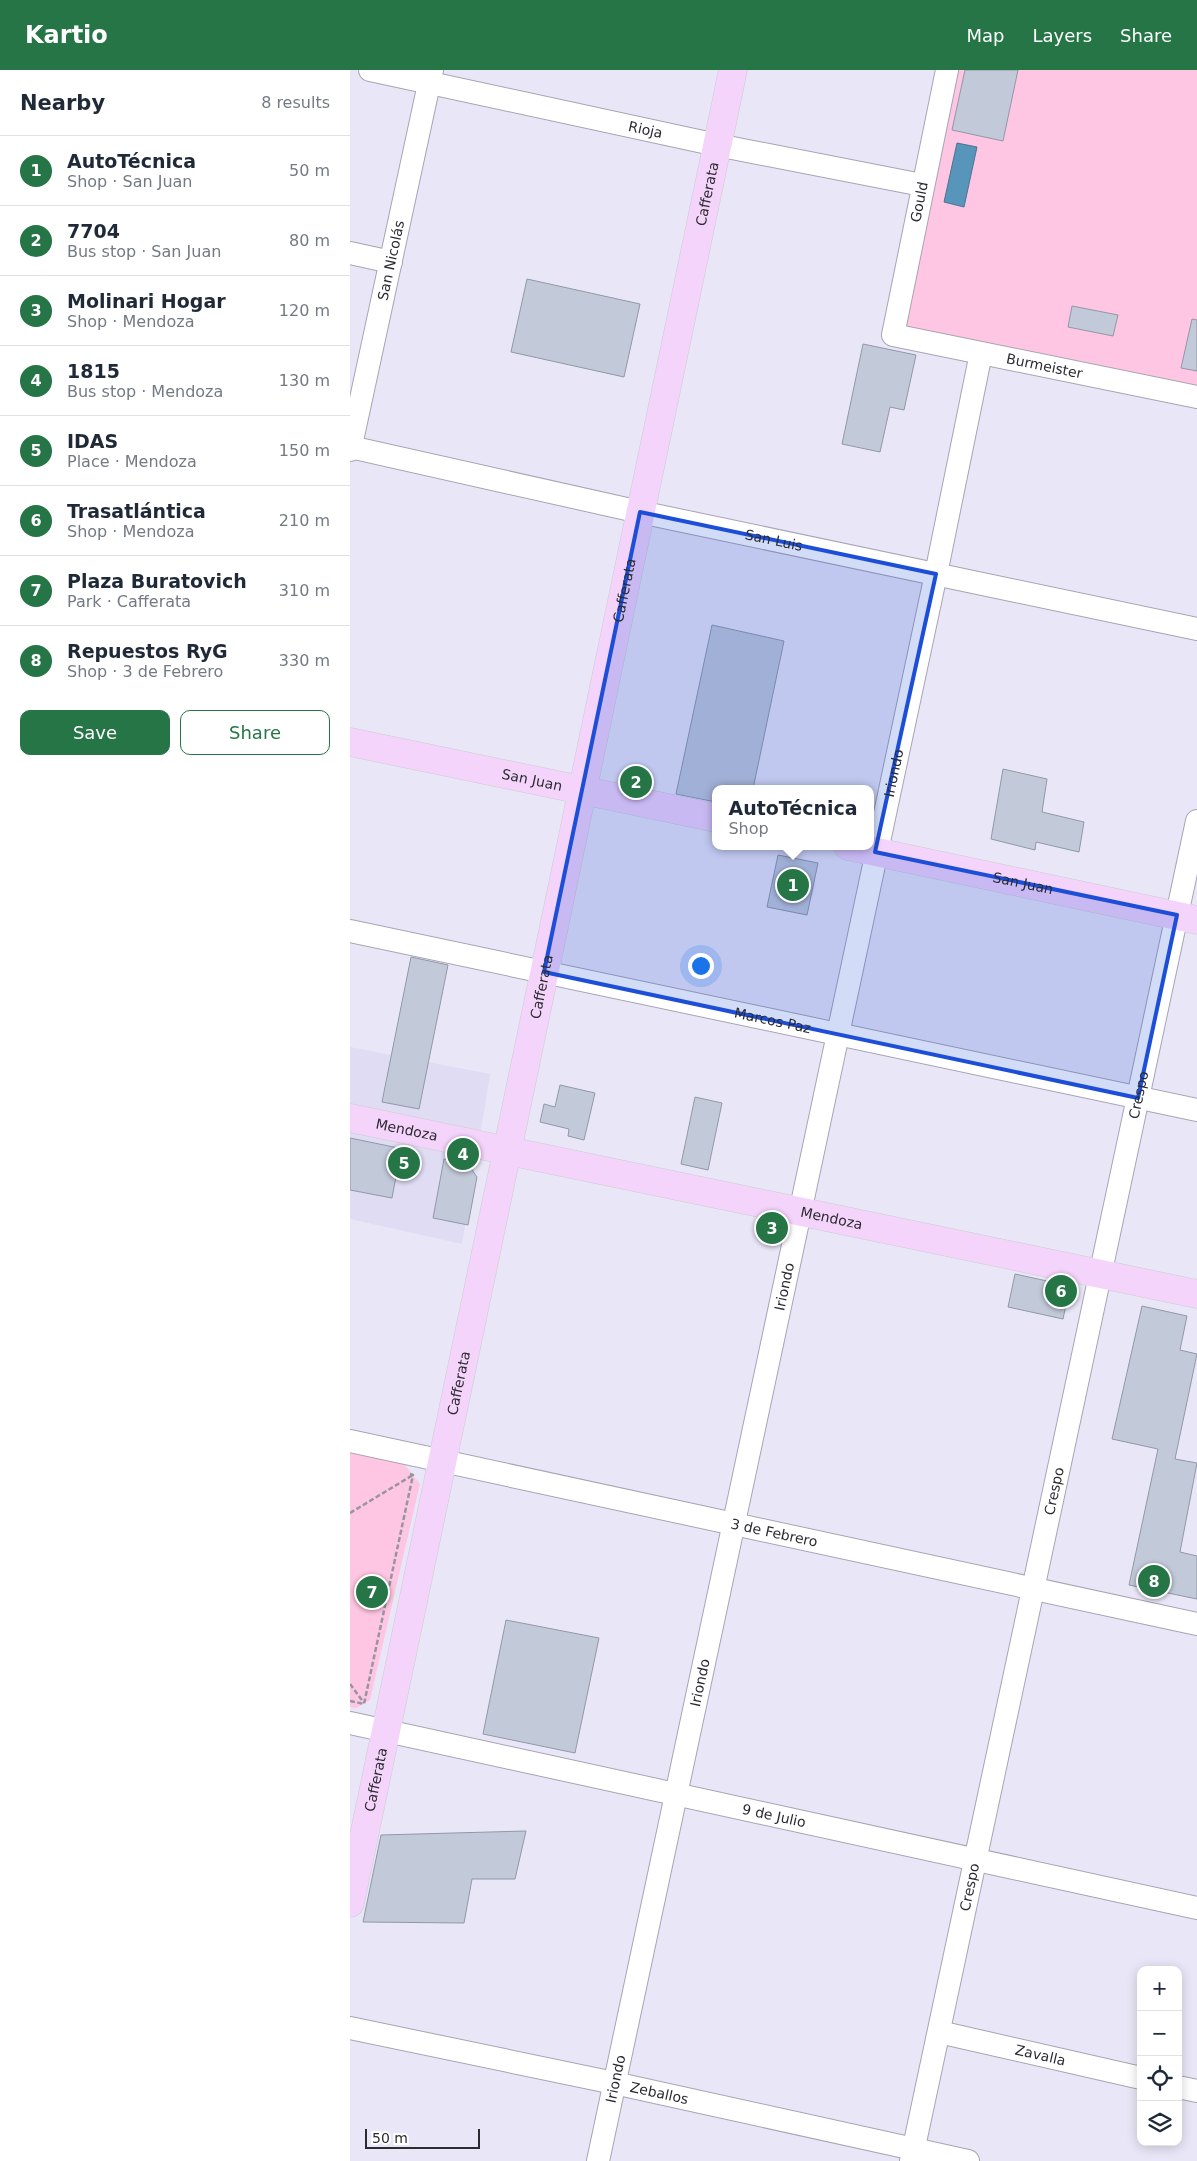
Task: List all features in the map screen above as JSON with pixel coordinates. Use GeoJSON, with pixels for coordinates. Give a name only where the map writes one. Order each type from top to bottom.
{"type":"FeatureCollection","features":[{"type":"Feature","properties":{"kind":"main road","name":"Cafferata"},"geometry":{"type":"LineString","coordinates":[[350,1903],[733,70]]}},
{"type":"Feature","properties":{"kind":"main road","name":"San Juan"},"geometry":{"type":"LineString","coordinates":[[350,742],[712,817]]}},
{"type":"Feature","properties":{"kind":"main road","name":"San Juan"},"geometry":{"type":"LineString","coordinates":[[866,850],[1187,917]]}},
{"type":"Feature","properties":{"kind":"main road","name":"Mendoza"},"geometry":{"type":"LineString","coordinates":[[350,1118],[1197,1294]]}},
{"type":"Feature","properties":{"kind":"street","name":"Rioja"},"geometry":{"type":"LineString","coordinates":[[370,70],[431,76],[717,145],[922,184]]}},
{"type":"Feature","properties":{"kind":"street","name":"Gould"},"geometry":{"type":"LineString","coordinates":[[893,335],[922,184],[947,70]]}},
{"type":"Feature","properties":{"kind":"street","name":"San Nicolás"},"geometry":{"type":"LineString","coordinates":[[350,448],[431,76]]}},
{"type":"Feature","properties":{"kind":"street"},"geometry":{"type":"LineString","coordinates":[[350,253],[391,262]]}},
{"type":"Feature","properties":{"kind":"street","name":"Burmeister"},"geometry":{"type":"LineString","coordinates":[[893,335],[1197,397]]}},
{"type":"Feature","properties":{"kind":"street","name":"Iriondo"},"geometry":{"type":"LineString","coordinates":[[598,2161],[875,852],[936,574],[981,352]]}},
{"type":"Feature","properties":{"kind":"street","name":"San Luis"},"geometry":{"type":"LineString","coordinates":[[350,448],[640,512],[1197,629]]}},
{"type":"Feature","properties":{"kind":"street","name":"Crespo"},"geometry":{"type":"LineString","coordinates":[[912,2155],[1138,1098],[1187,917],[1197,821]]}},
{"type":"Feature","properties":{"kind":"street","name":"Marcos Paz"},"geometry":{"type":"LineString","coordinates":[[350,931],[1197,1110]]}},
{"type":"Feature","properties":{"kind":"street","name":"3 de Febrero"},"geometry":{"type":"LineString","coordinates":[[350,1441],[1197,1624]]}},
{"type":"Feature","properties":{"kind":"street","name":"9 de Julio"},"geometry":{"type":"LineString","coordinates":[[350,1723],[1197,1908]]}},
{"type":"Feature","properties":{"kind":"street","name":"Zeballos"},"geometry":{"type":"LineString","coordinates":[[350,2028],[614,2083],[912,2155],[968,2161]]}},
{"type":"Feature","properties":{"kind":"street","name":"Zavalla"},"geometry":{"type":"LineString","coordinates":[[938,2032],[1137,2077]]}},
{"type":"Feature","properties":{"kind":"street"},"geometry":{"type":"LineString","coordinates":[[1182,2088],[1197,2091]]}},
{"type":"Feature","properties":{"kind":"path"},"geometry":{"type":"LineString","coordinates":[[350,1513],[413,1475],[442,1461]]}},
{"type":"Feature","properties":{"kind":"path"},"geometry":{"type":"LineString","coordinates":[[404,1473],[413,1475]]}},
{"type":"Feature","properties":{"kind":"path"},"geometry":{"type":"LineString","coordinates":[[350,1701],[364,1704],[413,1475]]}},
{"type":"Feature","properties":{"kind":"highlighted area"},"geometry":{"type":"Polygon","coordinates":[[[640,512],[936,574],[875,852],[1177,915],[1138,1098],[544,972],[640,512]]]}},
{"type":"Feature","properties":{"kind":"shaded area"},"geometry":{"type":"Polygon","coordinates":[[[947,70],[1197,70],[1197,397],[893,335],[947,70]]]}},
{"type":"Feature","properties":{"kind":"shaded area"},"geometry":{"type":"Polygon","coordinates":[[[350,1047],[490,1074],[462,1244],[350,1219],[350,1047]]]}},
{"type":"Feature","properties":{"kind":"shaded area"},"geometry":{"type":"Polygon","coordinates":[[[350,1453],[404,1464],[420,1484],[370,1700],[356,1708],[350,1707],[350,1453]]]}},
{"type":"Feature","properties":{"kind":"water"},"geometry":{"type":"Polygon","coordinates":[[[957,143],[977,147],[964,207],[944,202],[957,143]]]}},
{"type":"Feature","properties":{"kind":"building"},"geometry":{"type":"Polygon","coordinates":[[[965,70],[1018,70],[1003,141],[952,130],[965,70]]]}},
{"type":"Feature","properties":{"kind":"building"},"geometry":{"type":"Polygon","coordinates":[[[527,279],[640,304],[624,377],[511,352],[527,279]]]}},
{"type":"Feature","properties":{"kind":"building"},"geometry":{"type":"Polygon","coordinates":[[[1072,306],[1118,315],[1113,336],[1068,327],[1072,306]]]}},
{"type":"Feature","properties":{"kind":"building"},"geometry":{"type":"Polygon","coordinates":[[[1192,319],[1197,320],[1197,371],[1181,368],[1192,319]]]}},
{"type":"Feature","properties":{"kind":"building"},"geometry":{"type":"Polygon","coordinates":[[[863,344],[916,355],[904,410],[890,407],[880,452],[842,444],[863,344]]]}},
{"type":"Feature","properties":{"kind":"building"},"geometry":{"type":"Polygon","coordinates":[[[712,625],[784,641],[754,785],[712,785],[712,801],[676,794],[712,625]]]}},
{"type":"Feature","properties":{"kind":"building"},"geometry":{"type":"Polygon","coordinates":[[[1003,769],[1047,779],[1042,812],[1084,822],[1079,852],[1036,842],[1035,850],[991,839],[1003,769]]]}},
{"type":"Feature","properties":{"kind":"building"},"geometry":{"type":"Polygon","coordinates":[[[778,855],[818,863],[807,915],[767,907],[778,855]]]}},
{"type":"Feature","properties":{"kind":"building"},"geometry":{"type":"Polygon","coordinates":[[[411,957],[448,965],[419,1109],[382,1102],[411,957]]]}},
{"type":"Feature","properties":{"kind":"building"},"geometry":{"type":"Polygon","coordinates":[[[560,1085],[595,1093],[584,1140],[568,1136],[569,1129],[540,1122],[544,1104],[555,1107],[560,1085]]]}},
{"type":"Feature","properties":{"kind":"building"},"geometry":{"type":"Polygon","coordinates":[[[695,1097],[722,1103],[708,1170],[681,1164],[695,1097]]]}},
{"type":"Feature","properties":{"kind":"building"},"geometry":{"type":"Polygon","coordinates":[[[350,1138],[413,1151],[408,1173],[397,1171],[392,1198],[350,1190],[350,1138]]]}},
{"type":"Feature","properties":{"kind":"building"},"geometry":{"type":"Polygon","coordinates":[[[444,1159],[467,1163],[477,1177],[468,1225],[433,1218],[444,1159]]]}},
{"type":"Feature","properties":{"kind":"building"},"geometry":{"type":"Polygon","coordinates":[[[765,1220],[780,1223],[777,1241],[762,1237],[765,1220]]]}},
{"type":"Feature","properties":{"kind":"building"},"geometry":{"type":"Polygon","coordinates":[[[1015,1274],[1070,1286],[1063,1319],[1008,1307],[1015,1274]]]}},
{"type":"Feature","properties":{"kind":"building"},"geometry":{"type":"Polygon","coordinates":[[[1142,1306],[1187,1316],[1180,1350],[1197,1354],[1175,1459],[1197,1463],[1180,1552],[1197,1556],[1197,1599],[1129,1585],[1158,1449],[1112,1439],[1142,1306]]]}},
{"type":"Feature","properties":{"kind":"building"},"geometry":{"type":"Polygon","coordinates":[[[506,1620],[599,1638],[575,1753],[483,1734],[506,1620]]]}},
{"type":"Feature","properties":{"kind":"building"},"geometry":{"type":"Polygon","coordinates":[[[526,1831],[515,1879],[472,1879],[464,1923],[363,1922],[381,1835],[526,1831]]]}},
{"type":"Feature","properties":{"kind":"place","name":"7704"},"geometry":{"type":"Point","coordinates":[636,782]}},
{"type":"Feature","properties":{"kind":"place","name":"AutoTécnica"},"geometry":{"type":"Point","coordinates":[793,885]}},
{"type":"Feature","properties":{"kind":"place","name":"1815"},"geometry":{"type":"Point","coordinates":[463,1154]}},
{"type":"Feature","properties":{"kind":"place","name":"IDAS"},"geometry":{"type":"Point","coordinates":[404,1163]}},
{"type":"Feature","properties":{"kind":"place","name":"Molinari Hogar"},"geometry":{"type":"Point","coordinates":[772,1228]}},
{"type":"Feature","properties":{"kind":"place","name":"Trasatlántica"},"geometry":{"type":"Point","coordinates":[1061,1291]}},
{"type":"Feature","properties":{"kind":"place","name":"Repuestos RyG"},"geometry":{"type":"Point","coordinates":[1154,1581]}},
{"type":"Feature","properties":{"kind":"place","name":"Plaza Buratovich"},"geometry":{"type":"Point","coordinates":[372,1592]}}]}
